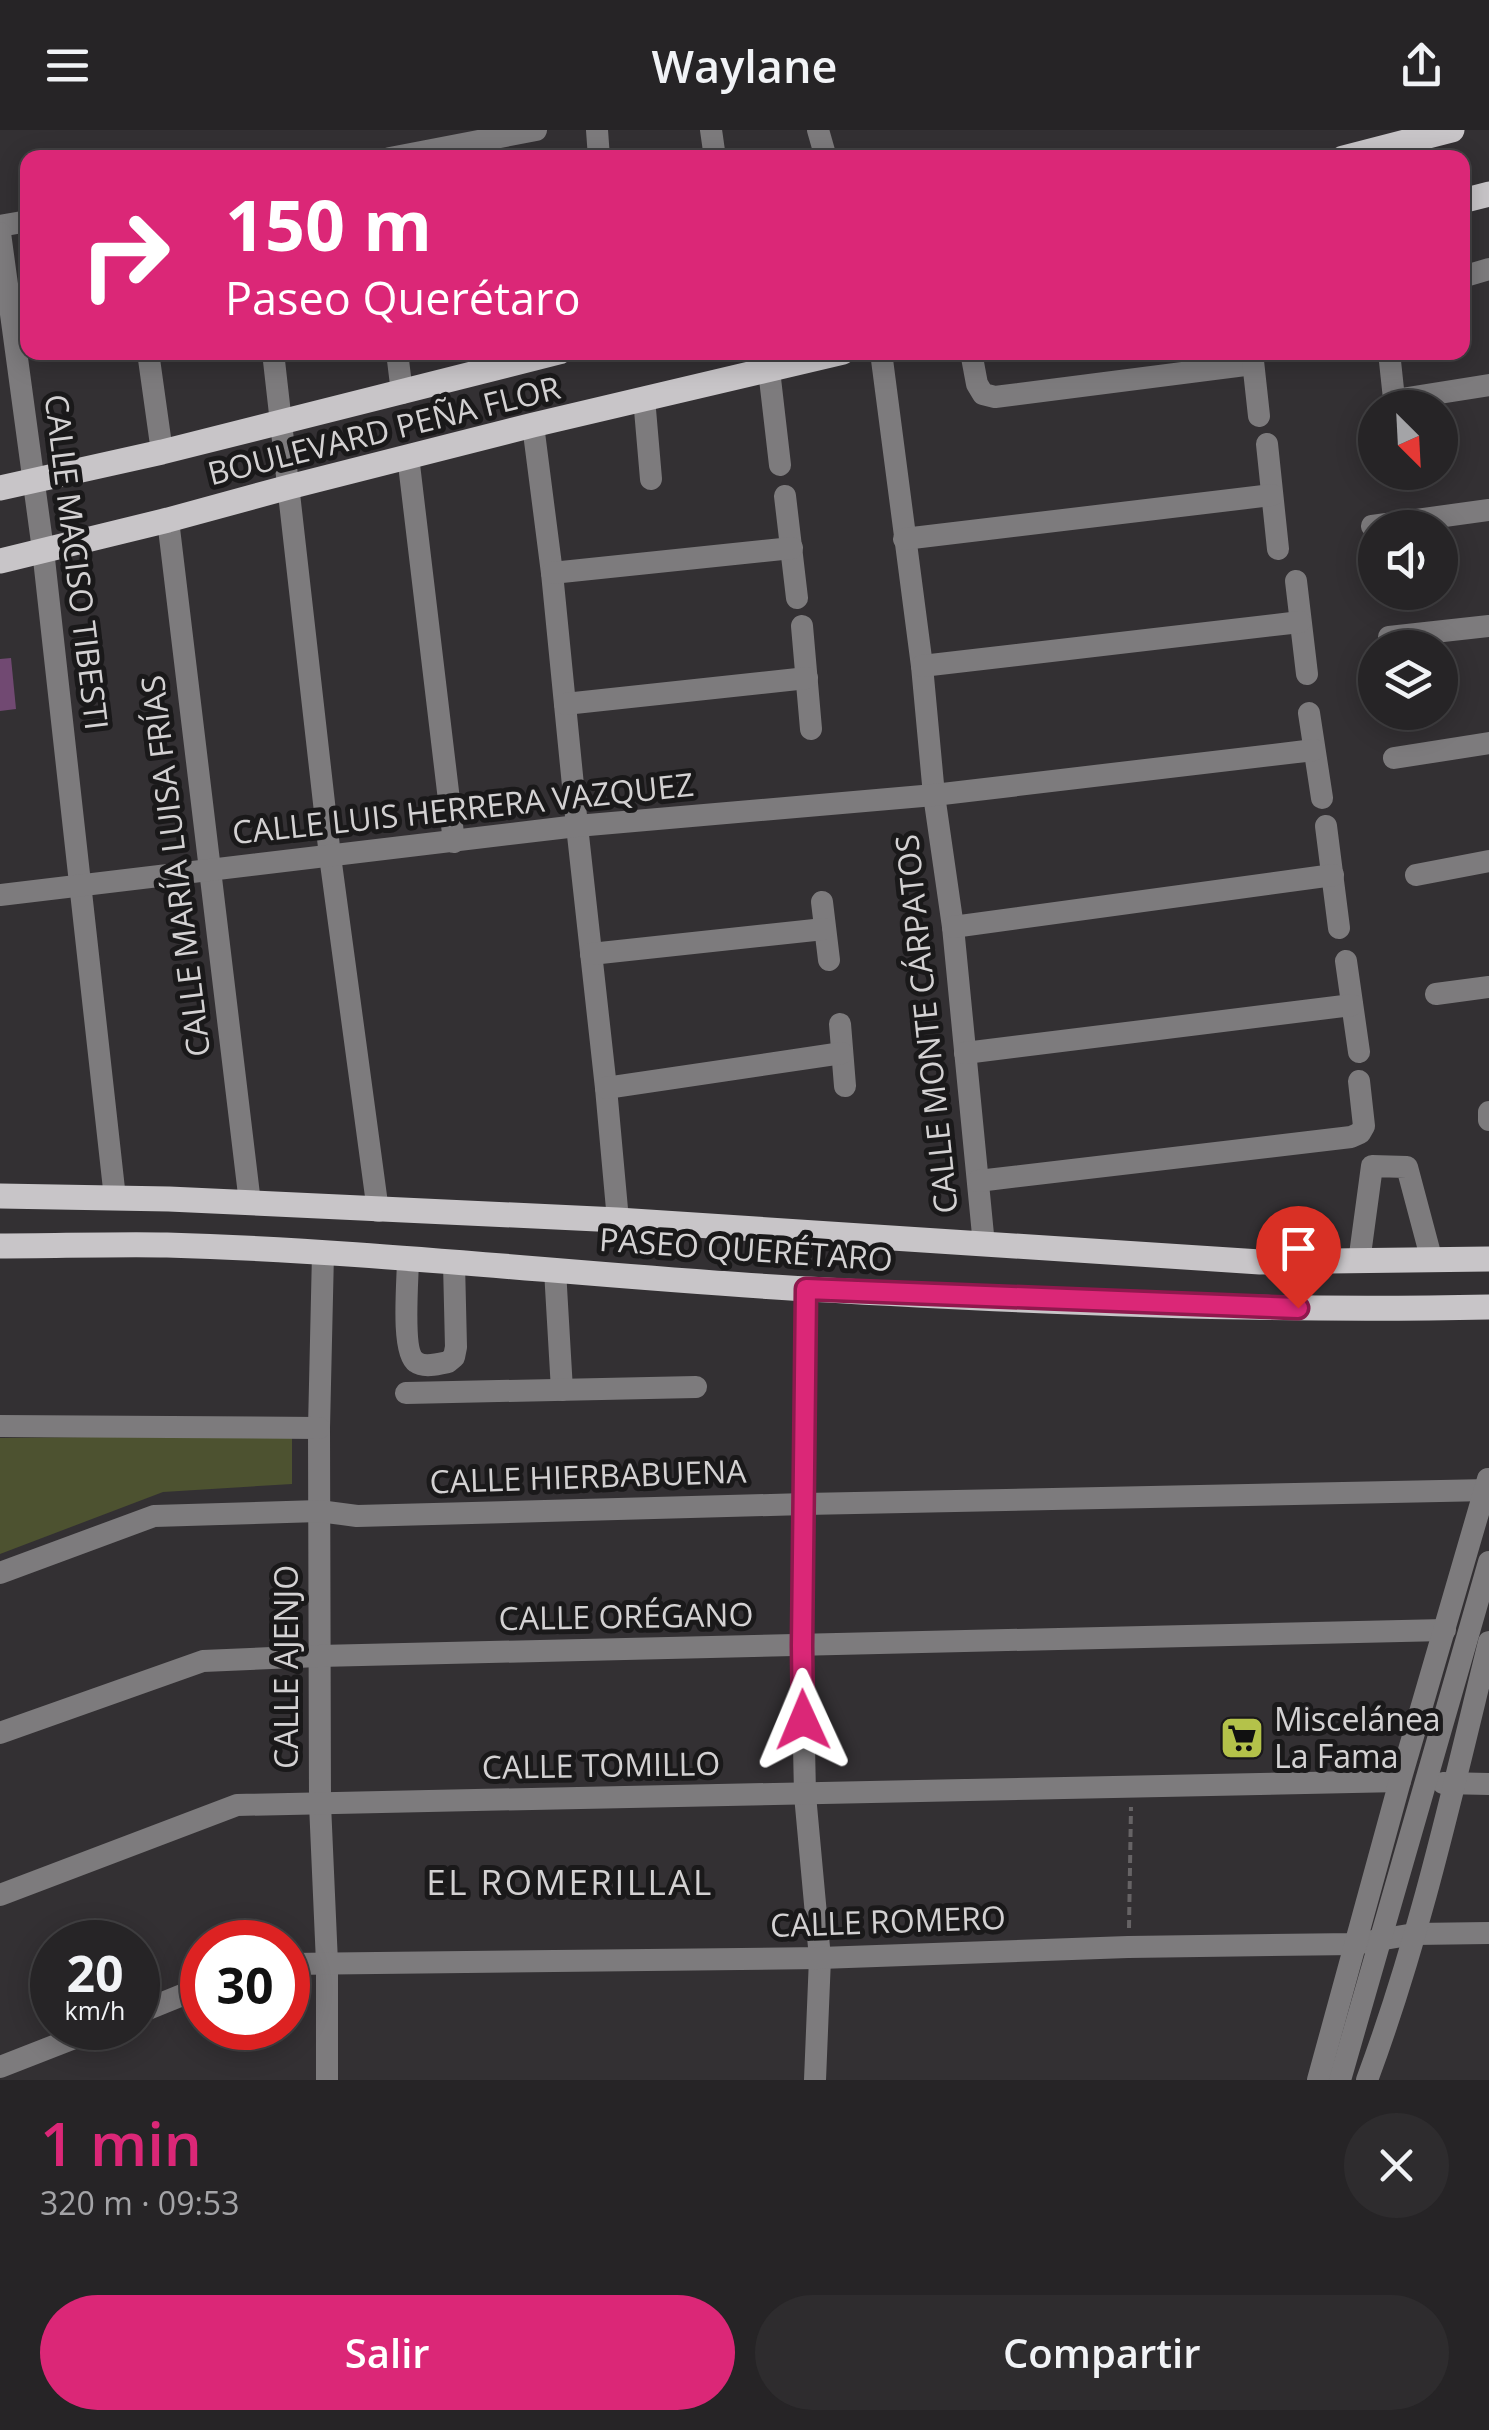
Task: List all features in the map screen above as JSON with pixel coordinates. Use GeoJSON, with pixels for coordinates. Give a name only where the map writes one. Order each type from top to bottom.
{"type":"FeatureCollection","features":[{"type":"Feature","properties":{"kind":"main road"},"geometry":{"type":"LineString","coordinates":[[1375,150],[1452,130]]}},
{"type":"Feature","properties":{"kind":"main road","name":"BOULEVARD PEÑA FLOR"},"geometry":{"type":"LineString","coordinates":[[0,488],[402,392],[506,360]]}},
{"type":"Feature","properties":{"kind":"main road","name":"BOULEVARD PEÑA FLOR"},"geometry":{"type":"LineString","coordinates":[[0,560],[533,425],[810,360]]}},
{"type":"Feature","properties":{"kind":"main road","name":"PASEO QUERÉTARO"},"geometry":{"type":"LineString","coordinates":[[0,1196],[618,1220],[1260,1262],[1489,1259]]}},
{"type":"Feature","properties":{"kind":"main road"},"geometry":{"type":"LineString","coordinates":[[166,1245],[169,1200]]}},
{"type":"Feature","properties":{"kind":"main road","name":"PASEO QUERÉTARO"},"geometry":{"type":"LineString","coordinates":[[0,1246],[166,1245],[806,1289],[1236,1307],[1489,1307]]}},
{"type":"Feature","properties":{"kind":"street"},"geometry":{"type":"LineString","coordinates":[[490,148],[536,130]]}},
{"type":"Feature","properties":{"kind":"street","name":"CALLE MACISO TIBESTI"},"geometry":{"type":"LineString","coordinates":[[0,230],[43,550],[115,1198]]}},
{"type":"Feature","properties":{"kind":"street"},"geometry":{"type":"LineString","coordinates":[[149,360],[162,452]]}},
{"type":"Feature","properties":{"kind":"street"},"geometry":{"type":"LineString","coordinates":[[274,360],[330,856],[378,1210]]}},
{"type":"Feature","properties":{"kind":"street"},"geometry":{"type":"LineString","coordinates":[[398,360],[402,392]]}},
{"type":"Feature","properties":{"kind":"street","name":"CALLE MONTE CÁRPATOS"},"geometry":{"type":"LineString","coordinates":[[882,360],[953,926],[984,1245]]}},
{"type":"Feature","properties":{"kind":"street"},"geometry":{"type":"LineString","coordinates":[[972,360],[983,394],[995,397],[1239,360]]}},
{"type":"Feature","properties":{"kind":"street"},"geometry":{"type":"LineString","coordinates":[[1252,360],[1259,416]]}},
{"type":"Feature","properties":{"kind":"street"},"geometry":{"type":"LineString","coordinates":[[1390,360],[1393,390]]}},
{"type":"Feature","properties":{"kind":"street"},"geometry":{"type":"LineString","coordinates":[[769,370],[780,465]]}},
{"type":"Feature","properties":{"kind":"street"},"geometry":{"type":"LineString","coordinates":[[1458,391],[1489,385]]}},
{"type":"Feature","properties":{"kind":"street"},"geometry":{"type":"LineString","coordinates":[[644,398],[651,478]]}},
{"type":"Feature","properties":{"kind":"street"},"geometry":{"type":"LineString","coordinates":[[533,425],[552,574],[618,1220]]}},
{"type":"Feature","properties":{"kind":"street"},"geometry":{"type":"LineString","coordinates":[[1267,444],[1278,548]]}},
{"type":"Feature","properties":{"kind":"street"},"geometry":{"type":"LineString","coordinates":[[408,456],[454,842]]}},
{"type":"Feature","properties":{"kind":"street"},"geometry":{"type":"LineString","coordinates":[[904,539],[1272,495]]}},
{"type":"Feature","properties":{"kind":"street"},"geometry":{"type":"LineString","coordinates":[[785,496],[798,598]]}},
{"type":"Feature","properties":{"kind":"street"},"geometry":{"type":"LineString","coordinates":[[1458,514],[1489,510]]}},
{"type":"Feature","properties":{"kind":"street","name":"CALLE MARÍA LUISA FRÍAS"},"geometry":{"type":"LineString","coordinates":[[168,520],[250,1203]]}},
{"type":"Feature","properties":{"kind":"street"},"geometry":{"type":"LineString","coordinates":[[552,574],[792,548]]}},
{"type":"Feature","properties":{"kind":"street"},"geometry":{"type":"LineString","coordinates":[[1296,581],[1307,674]]}},
{"type":"Feature","properties":{"kind":"street"},"geometry":{"type":"LineString","coordinates":[[922,666],[1300,622]]}},
{"type":"Feature","properties":{"kind":"street"},"geometry":{"type":"LineString","coordinates":[[802,626],[812,729]]}},
{"type":"Feature","properties":{"kind":"street"},"geometry":{"type":"LineString","coordinates":[[1456,630],[1489,626]]}},
{"type":"Feature","properties":{"kind":"street"},"geometry":{"type":"LineString","coordinates":[[564,704],[806,678]]}},
{"type":"Feature","properties":{"kind":"street"},"geometry":{"type":"LineString","coordinates":[[1309,713],[1322,798]]}},
{"type":"Feature","properties":{"kind":"street"},"geometry":{"type":"LineString","coordinates":[[1394,758],[1489,742]]}},
{"type":"Feature","properties":{"kind":"street","name":"CALLE MONTE CÁRPATOS"},"geometry":{"type":"LineString","coordinates":[[934,795],[1314,750]]}},
{"type":"Feature","properties":{"kind":"street","name":"CALLE LUIS HERRERA VAZQUEZ"},"geometry":{"type":"LineString","coordinates":[[0,895],[576,826],[934,795]]}},
{"type":"Feature","properties":{"kind":"street"},"geometry":{"type":"LineString","coordinates":[[1326,826],[1339,928]]}},
{"type":"Feature","properties":{"kind":"street"},"geometry":{"type":"LineString","coordinates":[[1416,876],[1489,861]]}},
{"type":"Feature","properties":{"kind":"street"},"geometry":{"type":"LineString","coordinates":[[953,926],[1333,876]]}},
{"type":"Feature","properties":{"kind":"street"},"geometry":{"type":"LineString","coordinates":[[822,902],[829,960]]}},
{"type":"Feature","properties":{"kind":"street"},"geometry":{"type":"LineString","coordinates":[[592,954],[824,928]]}},
{"type":"Feature","properties":{"kind":"street"},"geometry":{"type":"LineString","coordinates":[[1346,961],[1359,1052]]}},
{"type":"Feature","properties":{"kind":"street"},"geometry":{"type":"LineString","coordinates":[[1436,994],[1489,987]]}},
{"type":"Feature","properties":{"kind":"street"},"geometry":{"type":"LineString","coordinates":[[965,1053],[1352,1005]]}},
{"type":"Feature","properties":{"kind":"street"},"geometry":{"type":"LineString","coordinates":[[840,1024],[845,1086]]}},
{"type":"Feature","properties":{"kind":"street"},"geometry":{"type":"LineString","coordinates":[[606,1088],[842,1053]]}},
{"type":"Feature","properties":{"kind":"street"},"geometry":{"type":"LineString","coordinates":[[978,1181],[1351,1138],[1364,1126],[1358,1081]]}},
{"type":"Feature","properties":{"kind":"street"},"geometry":{"type":"LineString","coordinates":[[1489,1112],[1489,1120]]}},
{"type":"Feature","properties":{"kind":"street"},"geometry":{"type":"LineString","coordinates":[[1359,1262],[1372,1166],[1407,1167],[1432,1261]]}},
{"type":"Feature","properties":{"kind":"street","name":"CALLE AJENJO"},"geometry":{"type":"LineString","coordinates":[[323,1253],[319,1428],[320,1804],[327,2080]]}},
{"type":"Feature","properties":{"kind":"street"},"geometry":{"type":"LineString","coordinates":[[408,1259],[407,1338],[410,1354],[421,1364],[448,1362],[454,1356],[454,1262]]}},
{"type":"Feature","properties":{"kind":"street"},"geometry":{"type":"LineString","coordinates":[[555,1270],[562,1390]]}},
{"type":"Feature","properties":{"kind":"street"},"geometry":{"type":"LineString","coordinates":[[806,1289],[802,1646],[804,1795],[820,1958],[815,2080]]}},
{"type":"Feature","properties":{"kind":"street"},"geometry":{"type":"LineString","coordinates":[[406,1392],[696,1388]]}},
{"type":"Feature","properties":{"kind":"street"},"geometry":{"type":"LineString","coordinates":[[0,1426],[319,1428]]}},
{"type":"Feature","properties":{"kind":"street"},"geometry":{"type":"LineString","coordinates":[[1318,2080],[1400,1781],[1488,1485]]}},
{"type":"Feature","properties":{"kind":"street","name":"CALLE HIERBABUENA"},"geometry":{"type":"LineString","coordinates":[[0,1573],[154,1516],[320,1511],[357,1516],[1488,1485]]}},
{"type":"Feature","properties":{"kind":"street"},"geometry":{"type":"LineString","coordinates":[[1367,2080],[1414,1934],[1454,1784],[1482,1634],[1489,1562]]}},
{"type":"Feature","properties":{"kind":"street","name":"CALLE ORÉGANO"},"geometry":{"type":"LineString","coordinates":[[0,1733],[203,1661],[1445,1630]]}},
{"type":"Feature","properties":{"kind":"street"},"geometry":{"type":"LineString","coordinates":[[1340,2080],[1424,1782],[1482,1634]]}},
{"type":"Feature","properties":{"kind":"street","name":"CALLE TOMILLO"},"geometry":{"type":"LineString","coordinates":[[0,1895],[237,1805],[1400,1781]]}},
{"type":"Feature","properties":{"kind":"street"},"geometry":{"type":"LineString","coordinates":[[1424,1782],[1489,1784]]}},
{"type":"Feature","properties":{"kind":"street","name":"CALLE ROMERO"},"geometry":{"type":"LineString","coordinates":[[310,1963],[820,1958],[1355,1944],[1414,1934],[1489,1934]]}},
{"type":"Feature","properties":{"kind":"street"},"geometry":{"type":"LineString","coordinates":[[0,2066],[42,2050]]}},
{"type":"Feature","properties":{"kind":"path"},"geometry":{"type":"LineString","coordinates":[[1128,1948],[1132,1787]]}},
{"type":"Feature","properties":{"kind":"green space"},"geometry":{"type":"Polygon","coordinates":[[[292,1435],[292,1484],[163,1492],[0,1554],[0,1438],[292,1435]]]}},
{"type":"Feature","properties":{"kind":"building"},"geometry":{"type":"Polygon","coordinates":[[[11,658],[16,709],[0,711],[0,659],[11,658]]]}},
{"type":"Feature","properties":{"kind":"place","name":"Miscelánea La Fama"},"geometry":{"type":"Point","coordinates":[1242,1738]}},
{"type":"Feature","properties":{"kind":"district","name":"EL ROMERILLAL"},"geometry":{"type":"Point","coordinates":[570,1883]}},
{"type":"Feature","properties":{"kind":"route"},"geometry":{"type":"LineString","coordinates":[[803,1720],[806,1289],[1298,1308]]}}]}
